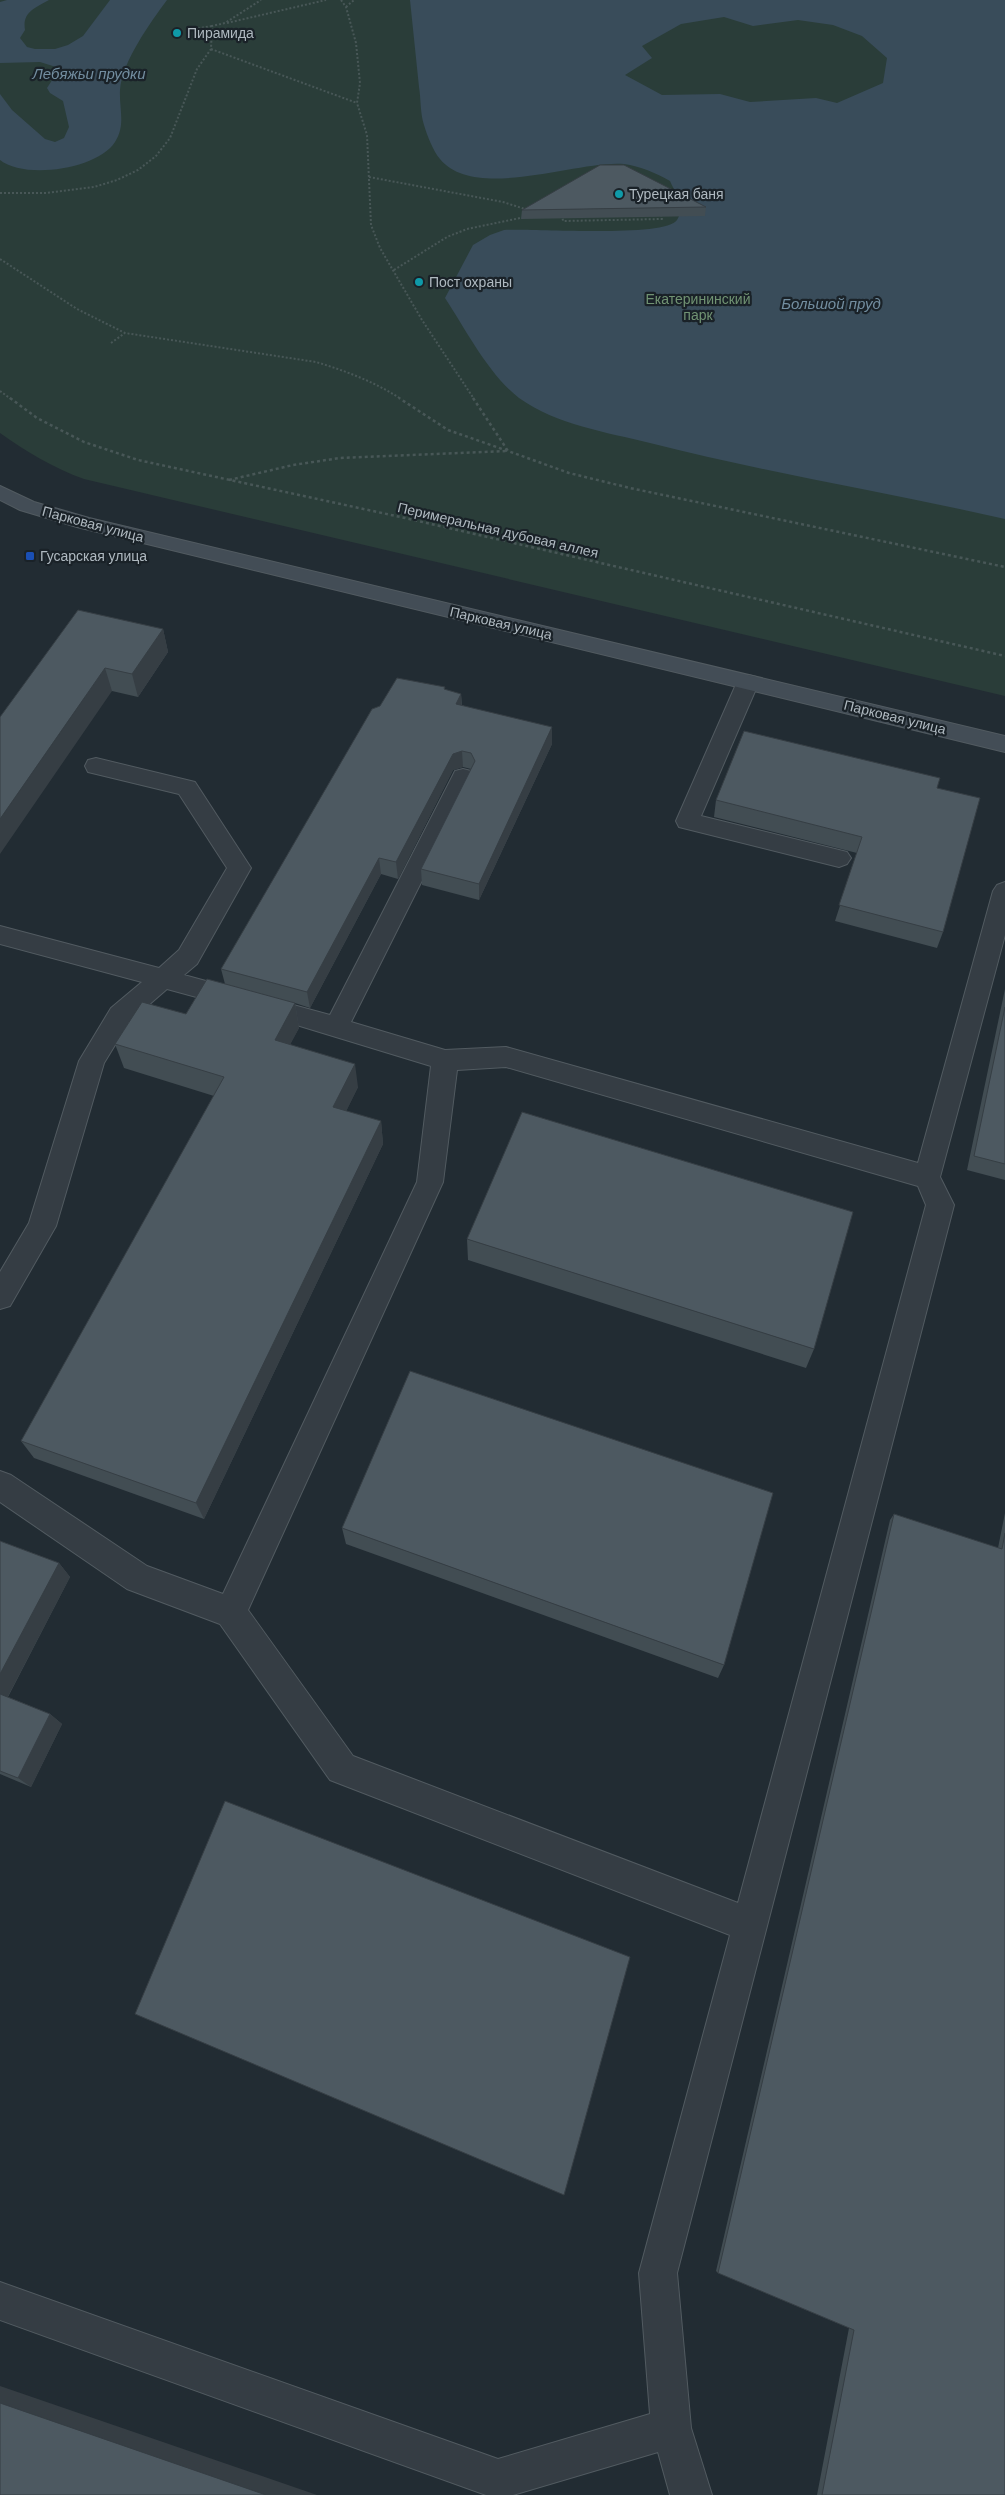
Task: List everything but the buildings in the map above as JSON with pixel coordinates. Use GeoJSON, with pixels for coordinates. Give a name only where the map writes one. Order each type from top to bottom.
{"type":"FeatureCollection","features":[{"type":"Feature","properties":{"kind":"main road","name":"Парковая улица"},"geometry":{"type":"LineString","coordinates":[[0,492],[27,506],[84,523],[1005,744]]}},
{"type":"Feature","properties":{"kind":"lane"},"geometry":{"type":"LineString","coordinates":[[748,682],[687,821],[838,858]]}},
{"type":"Feature","properties":{"kind":"lane"},"geometry":{"type":"LineString","coordinates":[[0,1296],[42,1226],[92,1061],[120,1015],[188,958],[239,868],[188,788],[96,766]]}},
{"type":"Feature","properties":{"kind":"lane"},"geometry":{"type":"LineString","coordinates":[[336,1027],[464,777]]}},
{"type":"Feature","properties":{"kind":"lane"},"geometry":{"type":"LineString","coordinates":[[691,2495],[671,2428],[658,2273],[940,1205],[927,1177],[1005,891]]}},
{"type":"Feature","properties":{"kind":"lane"},"geometry":{"type":"LineString","coordinates":[[0,935],[336,1027],[445,1060],[506,1057],[927,1177]]}},
{"type":"Feature","properties":{"kind":"lane"},"geometry":{"type":"LineString","coordinates":[[231,1612],[430,1182],[445,1060]]}},
{"type":"Feature","properties":{"kind":"lane"},"geometry":{"type":"LineString","coordinates":[[0,1485],[138,1578],[231,1612],[342,1768],[750,1925]]}},
{"type":"Feature","properties":{"kind":"lane"},"geometry":{"type":"LineString","coordinates":[[0,2301],[498,2479],[671,2428]]}},
{"type":"Feature","properties":{"kind":"path"},"geometry":{"type":"LineString","coordinates":[[225,23],[261,0]]}},
{"type":"Feature","properties":{"kind":"path"},"geometry":{"type":"LineString","coordinates":[[194,30],[326,0]]}},
{"type":"Feature","properties":{"kind":"path"},"geometry":{"type":"LineString","coordinates":[[341,0],[346,8],[356,43],[360,83],[357,103],[367,135],[371,224],[380,248],[422,320],[508,451]]}},
{"type":"Feature","properties":{"kind":"path"},"geometry":{"type":"LineString","coordinates":[[346,8],[354,0]]}},
{"type":"Feature","properties":{"kind":"path"},"geometry":{"type":"LineString","coordinates":[[0,193],[51,195],[70,193],[117,180],[140,170],[154,159],[170,138],[201,59],[211,48],[212,26]]}},
{"type":"Feature","properties":{"kind":"path"},"geometry":{"type":"LineString","coordinates":[[211,48],[357,103]]}},
{"type":"Feature","properties":{"kind":"path"},"geometry":{"type":"LineString","coordinates":[[604,172],[626,172],[643,177],[654,183],[662,219],[563,222],[561,208],[560,202],[586,200],[584,181],[588,177],[604,172]]}},
{"type":"Feature","properties":{"kind":"path"},"geometry":{"type":"LineString","coordinates":[[369,177],[385,178],[466,197],[519,205],[533,212],[522,218],[467,229],[447,237],[394,270]]}},
{"type":"Feature","properties":{"kind":"path"},"geometry":{"type":"LineString","coordinates":[[561,208],[566,209]]}},
{"type":"Feature","properties":{"kind":"path"},"geometry":{"type":"LineString","coordinates":[[0,259],[77,309],[125,333],[316,362],[342,370],[387,390],[448,430],[569,473],[621,486],[1005,567]]}},
{"type":"Feature","properties":{"kind":"path"},"geometry":{"type":"LineString","coordinates":[[111,343],[125,333]]}},
{"type":"Feature","properties":{"kind":"path","name":"Перимеральная дубовая аллея"},"geometry":{"type":"LineString","coordinates":[[0,392],[37,418],[84,442],[138,460],[415,520],[1005,656]]}},
{"type":"Feature","properties":{"kind":"path"},"geometry":{"type":"LineString","coordinates":[[227,480],[293,465],[340,458],[508,451]]}},
{"type":"Feature","properties":{"kind":"green space","name":"Екатерининский парк"},"geometry":{"type":"Polygon","coordinates":[[[0,0],[1005,0],[1005,696],[84,479],[40,459],[20,447],[0,433],[0,0]]]}},
{"type":"Feature","properties":{"kind":"water","name":"Лебяжьи прудки"},"geometry":{"type":"Polygon","coordinates":[[[7,0],[49,0],[31,11],[26,19],[25,30],[20,38],[27,47],[55,49],[68,45],[83,36],[110,0],[167,0],[138,43],[126,67],[120,90],[121,123],[118,136],[106,151],[93,159],[61,169],[43,170],[11,166],[0,160],[0,94],[12,110],[45,139],[55,142],[64,138],[69,127],[63,101],[50,93],[47,88],[56,74],[56,67],[40,62],[0,63],[0,2],[7,0]]]}},
{"type":"Feature","properties":{"kind":"water","name":"Большой пруд"},"geometry":{"type":"Polygon","coordinates":[[[410,0],[1005,0],[1005,519],[739,464],[582,427],[549,415],[519,398],[488,365],[445,298],[473,245],[490,235],[504,230],[625,231],[668,226],[677,220],[680,206],[670,181],[636,166],[604,164],[528,176],[501,178],[477,177],[456,171],[440,159],[430,143],[421,111],[410,0]],[[724,17],[681,24],[642,46],[652,58],[625,75],[662,95],[720,94],[750,102],[816,98],[837,103],[883,83],[887,58],[862,36],[833,25],[798,20],[753,26],[724,17]]]}},
{"type":"Feature","properties":{"kind":"place","name":"Пирамида"},"geometry":{"type":"Point","coordinates":[177,33]}},
{"type":"Feature","properties":{"kind":"place","name":"Турецкая баня"},"geometry":{"type":"Point","coordinates":[619,194]}},
{"type":"Feature","properties":{"kind":"place","name":"Пост охраны"},"geometry":{"type":"Point","coordinates":[419,282]}},
{"type":"Feature","properties":{"kind":"place","name":"Гусарская улица"},"geometry":{"type":"Point","coordinates":[30,556]}}]}
